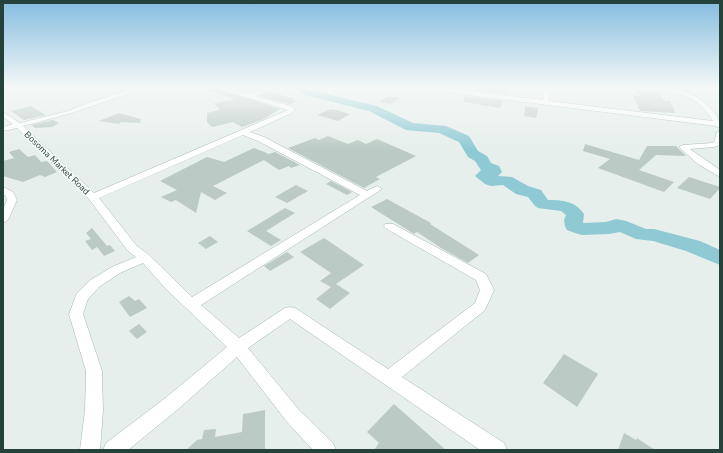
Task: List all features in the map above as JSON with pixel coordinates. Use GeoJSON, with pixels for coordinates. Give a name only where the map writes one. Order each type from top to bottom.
{"type":"FeatureCollection","features":[{"type":"Feature","properties":{"kind":"street"},"geometry":{"type":"LineString","coordinates":[[3,129],[17,124],[77,109]]}},
{"type":"Feature","properties":{"kind":"street"},"geometry":{"type":"LineString","coordinates":[[93,197],[290,112],[292,110],[289,109]]}},
{"type":"Feature","properties":{"kind":"street"},"geometry":{"type":"LineString","coordinates":[[600,109],[720,125]]}},
{"type":"Feature","properties":{"kind":"street"},"geometry":{"type":"LineString","coordinates":[[708,109],[720,125]]}},
{"type":"Feature","properties":{"kind":"street","name":"Bosoma Market Road"},"geometry":{"type":"LineString","coordinates":[[3,114],[17,124],[93,197],[132,248],[145,258],[191,304],[238,347],[293,416],[326,450]]}},
{"type":"Feature","properties":{"kind":"street"},"geometry":{"type":"LineString","coordinates":[[243,132],[260,139],[367,195]]}},
{"type":"Feature","properties":{"kind":"street"},"geometry":{"type":"LineString","coordinates":[[720,134],[718,143],[714,145],[683,147],[701,162],[720,174]]}},
{"type":"Feature","properties":{"kind":"street"},"geometry":{"type":"LineString","coordinates":[[191,304],[377,189]]}},
{"type":"Feature","properties":{"kind":"street"},"geometry":{"type":"LineString","coordinates":[[3,190],[10,194],[12,200],[3,220]]}},
{"type":"Feature","properties":{"kind":"street"},"geometry":{"type":"LineString","coordinates":[[389,226],[481,277],[487,290],[480,306],[389,378]]}},
{"type":"Feature","properties":{"kind":"street"},"geometry":{"type":"LineString","coordinates":[[90,450],[94,410],[94,371],[76,314],[82,297],[94,284],[116,270],[145,258]]}},
{"type":"Feature","properties":{"kind":"street"},"geometry":{"type":"LineString","coordinates":[[113,450],[170,405],[238,347],[290,312],[497,450]]}},
{"type":"Feature","properties":{"kind":"building"},"geometry":{"type":"Polygon","coordinates":[[[18,109],[36,109],[46,115],[24,120],[11,111],[18,109]]]}},
{"type":"Feature","properties":{"kind":"building"},"geometry":{"type":"Polygon","coordinates":[[[280,109],[262,120],[242,127],[233,122],[212,127],[207,122],[207,113],[220,110],[280,109]]]}},
{"type":"Feature","properties":{"kind":"building"},"geometry":{"type":"Polygon","coordinates":[[[331,109],[350,114],[338,121],[317,115],[331,109]]]}},
{"type":"Feature","properties":{"kind":"building"},"geometry":{"type":"Polygon","coordinates":[[[525,109],[538,109],[536,118],[524,116],[525,109]]]}},
{"type":"Feature","properties":{"kind":"building"},"geometry":{"type":"Polygon","coordinates":[[[639,109],[673,109],[675,113],[640,111],[639,109]]]}},
{"type":"Feature","properties":{"kind":"building"},"geometry":{"type":"Polygon","coordinates":[[[119,113],[141,119],[140,123],[121,122],[119,124],[99,121],[119,113]]]}},
{"type":"Feature","properties":{"kind":"building"},"geometry":{"type":"Polygon","coordinates":[[[53,120],[59,123],[52,127],[35,128],[31,125],[53,120]]]}},
{"type":"Feature","properties":{"kind":"building"},"geometry":{"type":"Polygon","coordinates":[[[328,136],[348,144],[358,140],[366,144],[377,139],[416,156],[376,177],[380,179],[364,188],[288,148],[315,138],[319,140],[328,136]]]}},
{"type":"Feature","properties":{"kind":"building"},"geometry":{"type":"Polygon","coordinates":[[[585,144],[639,160],[647,146],[676,146],[686,156],[656,155],[639,170],[674,182],[664,192],[598,168],[610,159],[583,151],[585,144]]]}},
{"type":"Feature","properties":{"kind":"building"},"geometry":{"type":"Polygon","coordinates":[[[254,148],[269,154],[275,152],[300,165],[291,168],[289,166],[279,170],[264,160],[213,186],[227,193],[215,200],[201,192],[196,213],[176,200],[171,202],[161,197],[177,190],[160,181],[207,157],[224,162],[254,148]]]}},
{"type":"Feature","properties":{"kind":"building"},"geometry":{"type":"Polygon","coordinates":[[[19,149],[28,157],[35,155],[41,162],[47,161],[57,172],[45,177],[40,175],[23,182],[3,176],[3,161],[14,158],[9,152],[19,149]]]}},
{"type":"Feature","properties":{"kind":"building"},"geometry":{"type":"Polygon","coordinates":[[[689,177],[720,188],[710,199],[677,188],[689,177]]]}},
{"type":"Feature","properties":{"kind":"building"},"geometry":{"type":"Polygon","coordinates":[[[331,181],[352,192],[347,195],[326,184],[331,181]]]}},
{"type":"Feature","properties":{"kind":"building"},"geometry":{"type":"Polygon","coordinates":[[[296,185],[308,191],[287,203],[275,197],[296,185]]]}},
{"type":"Feature","properties":{"kind":"building"},"geometry":{"type":"Polygon","coordinates":[[[387,199],[431,223],[430,224],[479,255],[468,263],[441,248],[417,232],[414,234],[371,207],[387,199]]]}},
{"type":"Feature","properties":{"kind":"building"},"geometry":{"type":"Polygon","coordinates":[[[285,208],[295,213],[266,231],[281,240],[271,246],[247,231],[285,208]]]}},
{"type":"Feature","properties":{"kind":"building"},"geometry":{"type":"Polygon","coordinates":[[[92,228],[107,246],[110,245],[115,251],[104,256],[97,247],[92,250],[85,241],[91,239],[86,233],[92,228]]]}},
{"type":"Feature","properties":{"kind":"building"},"geometry":{"type":"Polygon","coordinates":[[[210,236],[218,242],[206,249],[198,243],[210,236]]]}},
{"type":"Feature","properties":{"kind":"building"},"geometry":{"type":"Polygon","coordinates":[[[324,238],[364,265],[336,284],[350,293],[330,309],[316,299],[331,287],[320,281],[331,273],[300,252],[324,238]]]}},
{"type":"Feature","properties":{"kind":"building"},"geometry":{"type":"Polygon","coordinates":[[[287,252],[294,257],[270,271],[264,266],[287,252]]]}},
{"type":"Feature","properties":{"kind":"building"},"geometry":{"type":"Polygon","coordinates":[[[129,296],[135,301],[139,299],[147,308],[130,317],[119,302],[129,296]]]}},
{"type":"Feature","properties":{"kind":"building"},"geometry":{"type":"Polygon","coordinates":[[[139,324],[147,332],[137,339],[129,331],[139,324]]]}},
{"type":"Feature","properties":{"kind":"building"},"geometry":{"type":"Polygon","coordinates":[[[564,354],[598,374],[577,407],[543,383],[564,354]]]}},
{"type":"Feature","properties":{"kind":"building"},"geometry":{"type":"Polygon","coordinates":[[[394,404],[446,450],[374,450],[379,443],[367,432],[394,404]]]}},
{"type":"Feature","properties":{"kind":"building"},"geometry":{"type":"Polygon","coordinates":[[[265,410],[265,450],[186,450],[197,440],[202,439],[204,430],[216,429],[215,437],[242,432],[243,414],[265,410]]]}},
{"type":"Feature","properties":{"kind":"building"},"geometry":{"type":"Polygon","coordinates":[[[624,433],[636,440],[637,438],[655,450],[618,450],[624,433]]]}},
{"type":"Feature","properties":{"kind":"waterway"},"geometry":{"type":"LineString","coordinates":[[375,109],[410,127],[441,129],[464,139],[473,154],[482,159],[482,162],[486,166],[494,169],[494,172],[488,172],[483,176],[491,181],[506,180],[522,190],[535,194],[541,203],[548,205],[563,205],[568,207],[575,214],[573,220],[574,226],[582,229],[609,228],[616,225],[626,227],[643,235],[654,235],[693,246],[720,258]]}}]}
